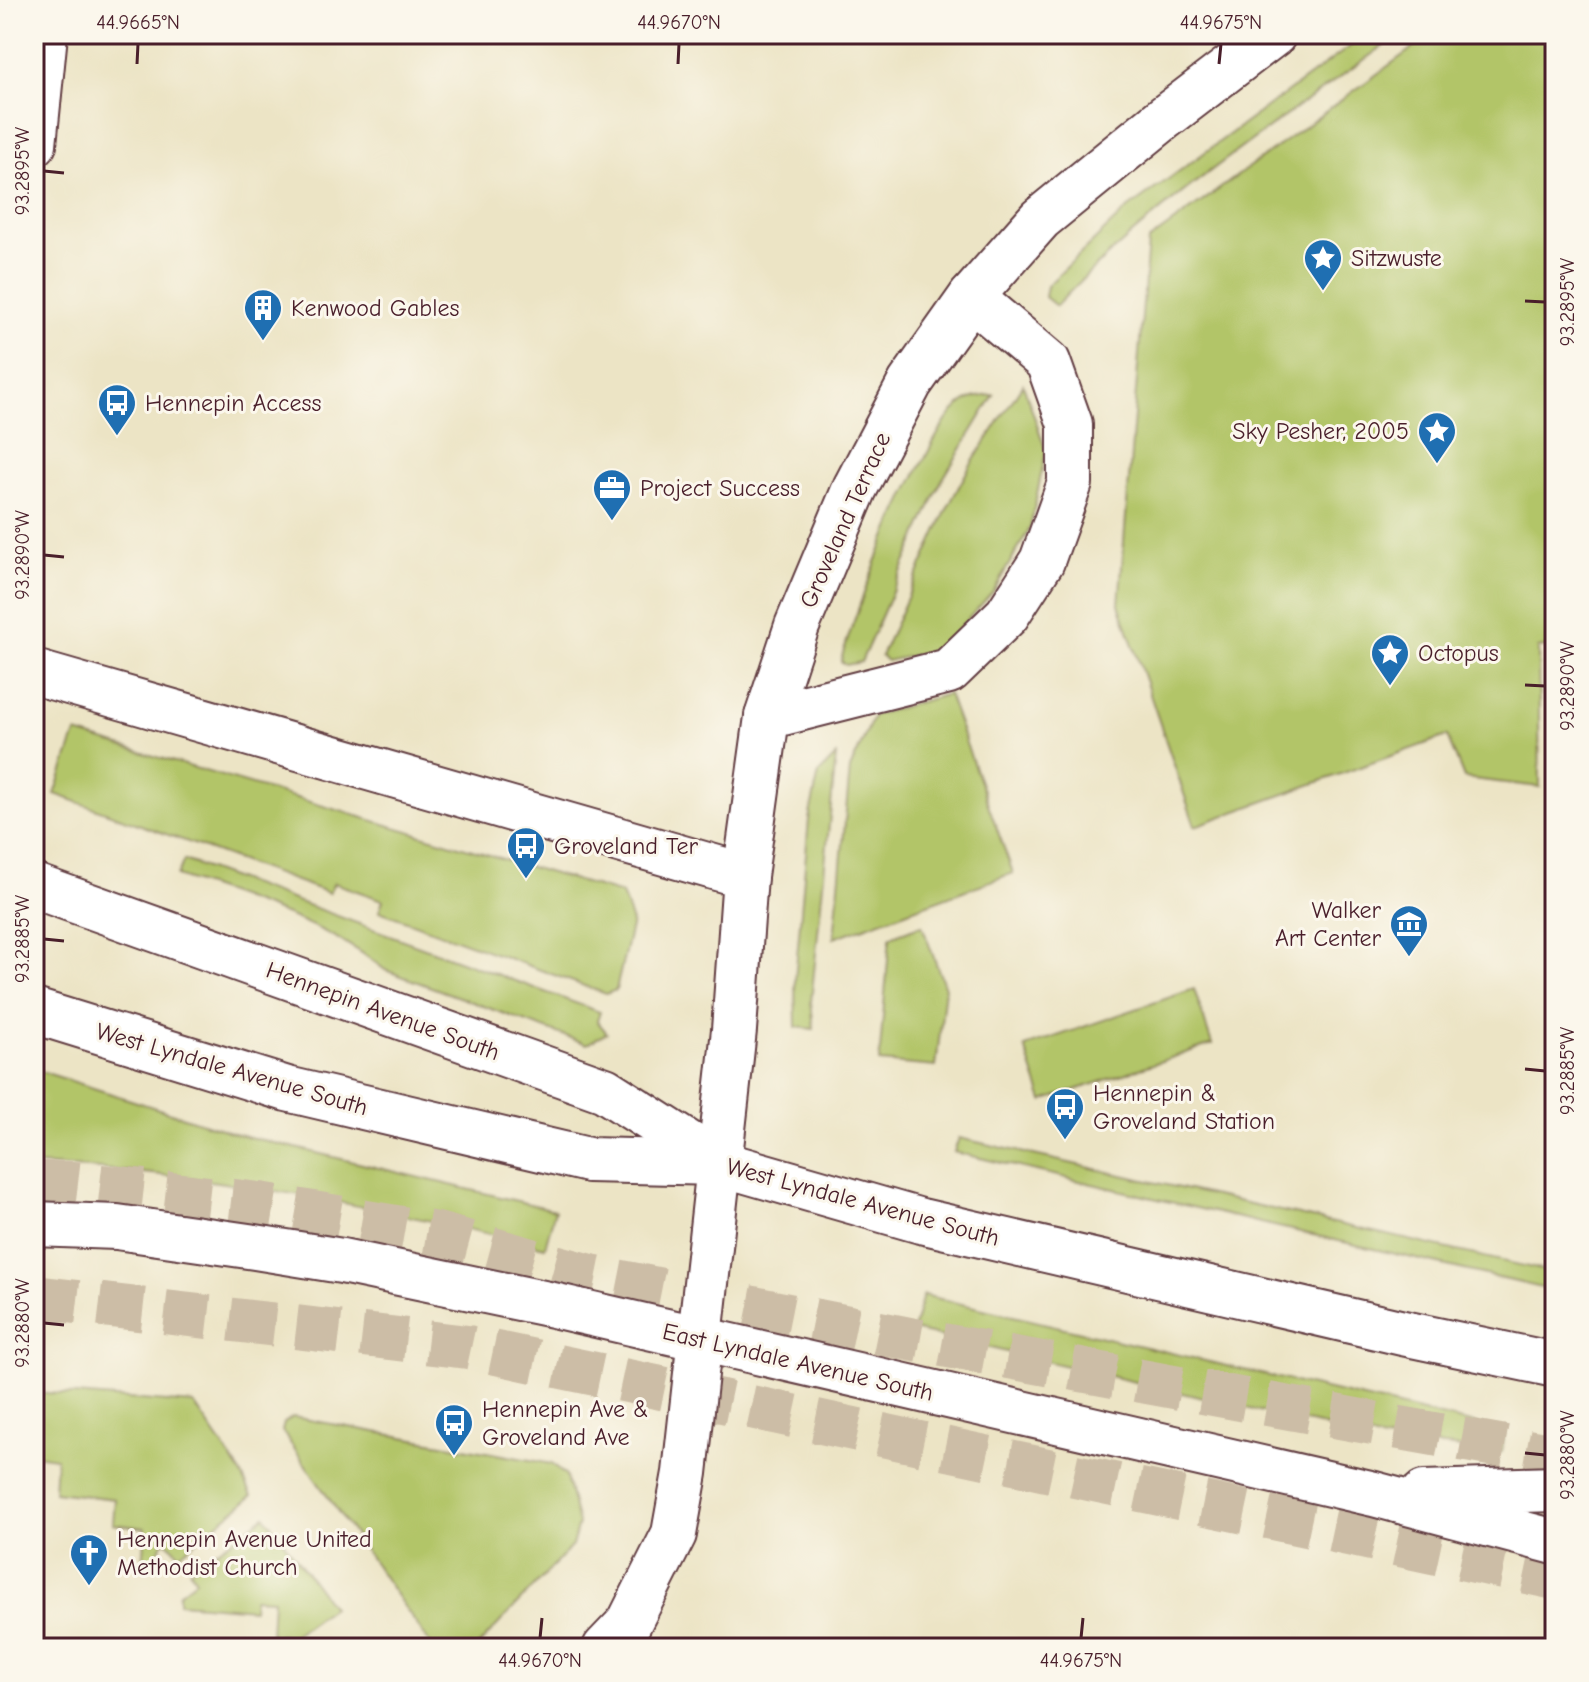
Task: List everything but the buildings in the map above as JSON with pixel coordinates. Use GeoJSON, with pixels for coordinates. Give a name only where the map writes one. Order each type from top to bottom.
{"type":"FeatureCollection","features":[{"type":"Feature","properties":{"kind":"main road"},"geometry":{"type":"LineString","coordinates":[[35,117],[45,34]]}},
{"type":"Feature","properties":{"kind":"main road","name":"Groveland Terrace"},"geometry":{"type":"LineString","coordinates":[[605,1648],[629,1623],[674,1534],[685,1473],[734,1030],[745,876],[767,717],[797,626],[855,488],[910,383],[971,297],[1040,219],[1274,34]]}},
{"type":"Feature","properties":{"kind":"main road"},"geometry":{"type":"LineString","coordinates":[[767,717],[949,671],[1007,615],[1042,561],[1070,483],[1070,424],[1048,362],[971,297]]}},
{"type":"Feature","properties":{"kind":"main road"},"geometry":{"type":"LineString","coordinates":[[34,672],[745,876]]}},
{"type":"Feature","properties":{"kind":"main road","name":"Hennepin Avenue South"},"geometry":{"type":"LineString","coordinates":[[34,886],[605,1090],[719,1163]]}},
{"type":"Feature","properties":{"kind":"main road","name":"West Lyndale Avenue South"},"geometry":{"type":"LineString","coordinates":[[34,1011],[287,1089],[588,1160],[719,1163],[921,1221],[1403,1333],[1555,1365]]}},
{"type":"Feature","properties":{"kind":"main road","name":"East Lyndale Avenue South"},"geometry":{"type":"LineString","coordinates":[[34,1224],[117,1227],[342,1261],[553,1305],[1374,1494],[1555,1542]]}},
{"type":"Feature","properties":{"kind":"main road"},"geometry":{"type":"LineString","coordinates":[[1374,1494],[1555,1489]]}},
{"type":"Feature","properties":{"kind":"green space"},"geometry":{"type":"Polygon","coordinates":[[[1367,34],[1400,34],[1178,196],[1095,267],[1056,306],[1045,297],[1047,286],[1126,210],[1367,34]]]}},
{"type":"Feature","properties":{"kind":"green space"},"geometry":{"type":"Polygon","coordinates":[[[1432,34],[1555,34],[1555,646],[1538,648],[1540,787],[1464,778],[1447,736],[1195,826],[1119,604],[1148,241],[1432,34]]]}},
{"type":"Feature","properties":{"kind":"green space"},"geometry":{"type":"Polygon","coordinates":[[[1023,384],[1046,451],[1030,528],[993,592],[939,650],[887,661],[881,656],[947,509],[970,466],[1023,384]]]}},
{"type":"Feature","properties":{"kind":"green space"},"geometry":{"type":"Polygon","coordinates":[[[994,395],[941,482],[861,662],[846,665],[841,661],[843,653],[880,553],[936,437],[963,403],[994,395]]]}},
{"type":"Feature","properties":{"kind":"green space"},"geometry":{"type":"Polygon","coordinates":[[[948,694],[1013,873],[834,938],[850,769],[874,715],[948,694]]]}},
{"type":"Feature","properties":{"kind":"green space"},"geometry":{"type":"Polygon","coordinates":[[[76,733],[622,894],[632,922],[616,990],[606,994],[379,911],[383,900],[334,883],[329,893],[55,794],[76,733]]]}},
{"type":"Feature","properties":{"kind":"green space"},"geometry":{"type":"Polygon","coordinates":[[[836,756],[811,1002],[814,1029],[796,1027],[795,980],[809,819],[819,773],[836,756]]]}},
{"type":"Feature","properties":{"kind":"green space"},"geometry":{"type":"Polygon","coordinates":[[[184,860],[600,1012],[597,1021],[607,1033],[587,1044],[385,970],[338,939],[286,914],[177,876],[184,860]]]}},
{"type":"Feature","properties":{"kind":"green space"},"geometry":{"type":"Polygon","coordinates":[[[922,925],[945,988],[936,1067],[879,1062],[890,937],[922,925]]]}},
{"type":"Feature","properties":{"kind":"green space"},"geometry":{"type":"Polygon","coordinates":[[[1194,989],[1212,1044],[1043,1101],[1025,1047],[1194,989]]]}},
{"type":"Feature","properties":{"kind":"green space"},"geometry":{"type":"Polygon","coordinates":[[[34,1069],[237,1134],[555,1210],[545,1247],[355,1205],[227,1183],[34,1165],[34,1069]]]}},
{"type":"Feature","properties":{"kind":"green space"},"geometry":{"type":"Polygon","coordinates":[[[959,1138],[1555,1273],[1555,1291],[954,1152],[959,1138]]]}},
{"type":"Feature","properties":{"kind":"green space"},"geometry":{"type":"Polygon","coordinates":[[[923,1295],[1505,1431],[1502,1452],[1383,1440],[913,1330],[923,1295]]]}},
{"type":"Feature","properties":{"kind":"green space"},"geometry":{"type":"Polygon","coordinates":[[[34,1392],[194,1404],[241,1473],[252,1496],[180,1554],[165,1540],[151,1565],[143,1564],[146,1528],[113,1524],[115,1499],[54,1492],[56,1458],[34,1455],[34,1392]]]}},
{"type":"Feature","properties":{"kind":"green space"},"geometry":{"type":"Polygon","coordinates":[[[293,1417],[552,1464],[566,1476],[578,1524],[572,1546],[476,1648],[433,1648],[282,1431],[284,1423],[293,1417]]]}},
{"type":"Feature","properties":{"kind":"green space"},"geometry":{"type":"Polygon","coordinates":[[[265,1516],[332,1607],[292,1636],[271,1635],[273,1599],[254,1598],[253,1609],[179,1603],[179,1593],[196,1580],[190,1570],[265,1516]]]}},
{"type":"Feature","properties":{"kind":"tunnel"},"geometry":{"type":"LineString","coordinates":[[34,1183],[75,1183],[260,1204],[437,1234],[591,1276],[915,1340],[1555,1456]]}},
{"type":"Feature","properties":{"kind":"tunnel"},"geometry":{"type":"LineString","coordinates":[[34,1297],[468,1347],[1555,1578]]}},
{"type":"Feature","properties":{"kind":"place","name":"Sitzwuste"},"geometry":{"type":"Point","coordinates":[1323,292]}},
{"type":"Feature","properties":{"kind":"place","name":"Kenwood Gables"},"geometry":{"type":"Point","coordinates":[263,342]}},
{"type":"Feature","properties":{"kind":"place","name":"Hennepin Access"},"geometry":{"type":"Point","coordinates":[117,437]}},
{"type":"Feature","properties":{"kind":"place","name":"Sky Pesher, 2005"},"geometry":{"type":"Point","coordinates":[1437,465]}},
{"type":"Feature","properties":{"kind":"place","name":"Project Success"},"geometry":{"type":"Point","coordinates":[612,522]}},
{"type":"Feature","properties":{"kind":"place","name":"Octopus"},"geometry":{"type":"Point","coordinates":[1390,687]}},
{"type":"Feature","properties":{"kind":"place","name":"Groveland Ter"},"geometry":{"type":"Point","coordinates":[526,880]}},
{"type":"Feature","properties":{"kind":"place","name":"Walker Art Center"},"geometry":{"type":"Point","coordinates":[1409,958]}},
{"type":"Feature","properties":{"kind":"place","name":"Hennepin & Groveland Station"},"geometry":{"type":"Point","coordinates":[1065,1141]}},
{"type":"Feature","properties":{"kind":"place","name":"Hennepin Ave & Groveland Ave"},"geometry":{"type":"Point","coordinates":[454,1457]}},
{"type":"Feature","properties":{"kind":"place","name":"Hennepin Avenue United Methodist Church"},"geometry":{"type":"Point","coordinates":[89,1587]}}]}
